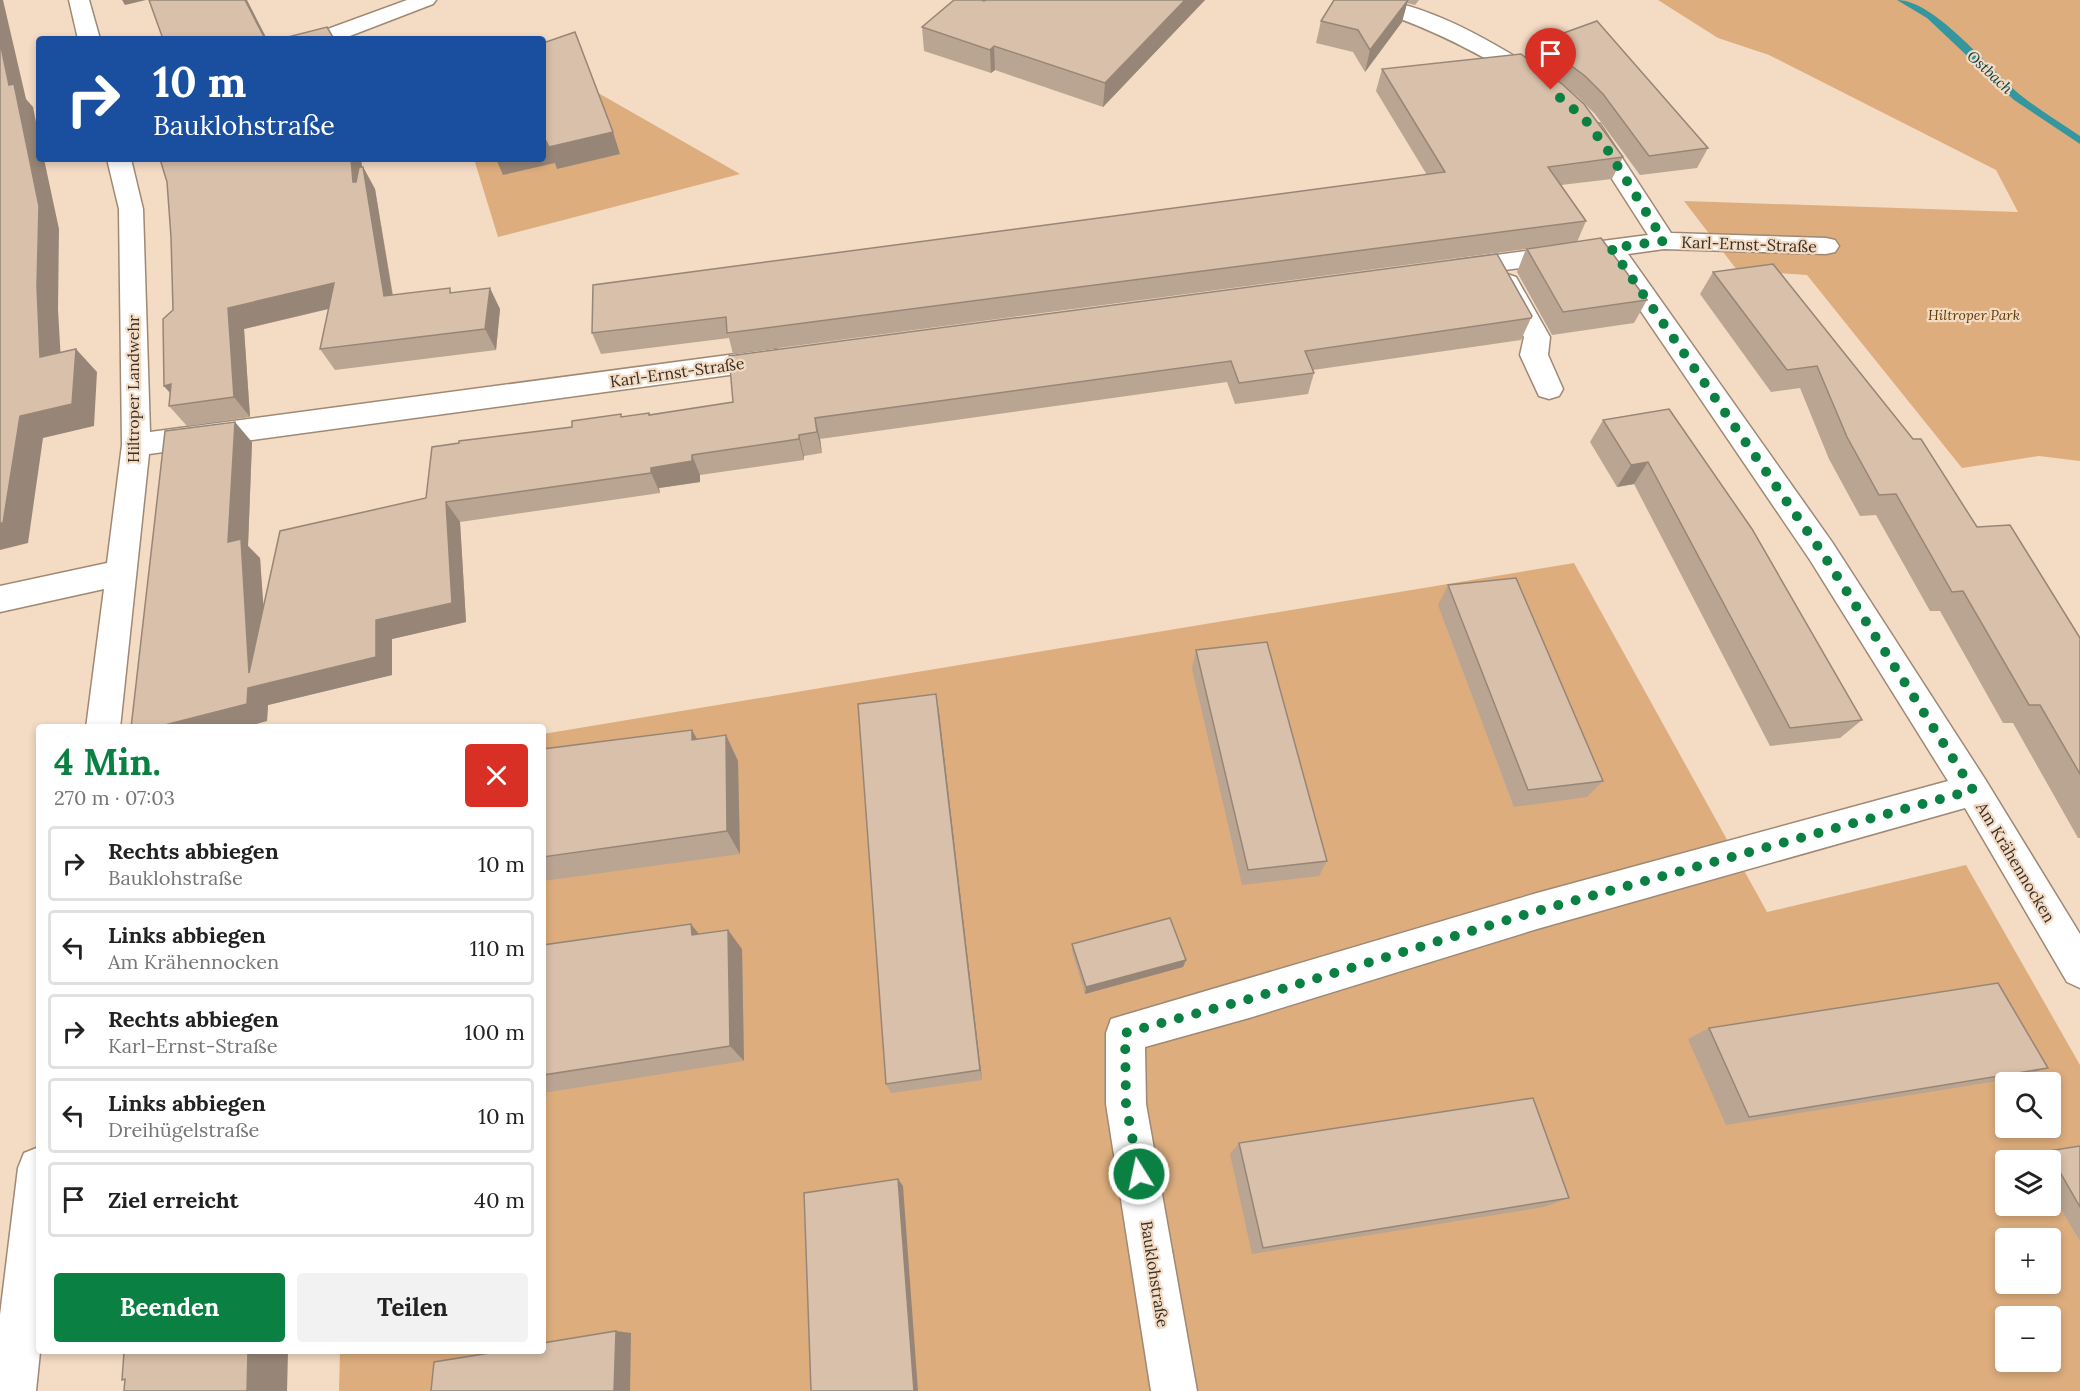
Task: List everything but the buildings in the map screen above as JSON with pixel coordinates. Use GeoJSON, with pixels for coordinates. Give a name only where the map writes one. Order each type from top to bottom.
{"type":"FeatureCollection","features":[{"type":"Feature","properties":{"kind":"street"},"geometry":{"type":"LineString","coordinates":[[79,0],[88,36]]}},
{"type":"Feature","properties":{"kind":"street"},"geometry":{"type":"LineString","coordinates":[[330,36],[426,0]]}},
{"type":"Feature","properties":{"kind":"street"},"geometry":{"type":"LineString","coordinates":[[1361,0],[1388,6],[1457,32],[1551,90]]}},
{"type":"Feature","properties":{"kind":"street"},"geometry":{"type":"LineString","coordinates":[[1576,111],[1607,149],[1664,241]]}},
{"type":"Feature","properties":{"kind":"street","name":"Hiltroper Landwehr"},"geometry":{"type":"LineString","coordinates":[[104,724],[123,572],[136,444],[131,209],[120,162]]}},
{"type":"Feature","properties":{"kind":"street","name":"Karl-Ernst-Straße"},"geometry":{"type":"LineString","coordinates":[[1439,271],[1664,241],[1826,246]]}},
{"type":"Feature","properties":{"kind":"street","name":"Am Krähennocken"},"geometry":{"type":"LineString","coordinates":[[1611,248],[1821,551],[1973,790],[2080,969]]}},
{"type":"Feature","properties":{"kind":"street"},"geometry":{"type":"LineString","coordinates":[[1497,263],[1537,337],[1534,355],[1549,389]]}},
{"type":"Feature","properties":{"kind":"street","name":"Karl-Ernst-Straße"},"geometry":{"type":"LineString","coordinates":[[136,444],[800,355]]}},
{"type":"Feature","properties":{"kind":"street"},"geometry":{"type":"LineString","coordinates":[[0,599],[123,572]]}},
{"type":"Feature","properties":{"kind":"street","name":"Bauklohstraße"},"geometry":{"type":"LineString","coordinates":[[1174,1391],[1126,1104],[1125,1033],[1249,999],[1537,911],[1973,790]]}},
{"type":"Feature","properties":{"kind":"street"},"geometry":{"type":"LineString","coordinates":[[13,1391],[36,1194]]}},
{"type":"Feature","properties":{"kind":"green space","name":"Hiltroper Park"},"geometry":{"type":"Polygon","coordinates":[[[1658,0],[2080,0],[2080,461],[2039,456],[1962,468],[1807,275],[1737,270],[1684,201],[2018,212],[1996,170],[1769,55],[1718,38],[1658,0]]]}},
{"type":"Feature","properties":{"kind":"green space"},"geometry":{"type":"Polygon","coordinates":[[[586,86],[740,174],[498,237],[475,162],[546,162],[546,154],[586,86]]]}},
{"type":"Feature","properties":{"kind":"green space"},"geometry":{"type":"Polygon","coordinates":[[[1574,563],[1767,912],[1966,865],[2080,1065],[2080,1147],[2061,1150],[1995,1150],[1995,1216],[2061,1216],[2061,1208],[2080,1242],[2080,1391],[339,1391],[340,1354],[546,1354],[546,734],[1574,563]]]}},
{"type":"Feature","properties":{"kind":"waterway","name":"Ostbach"},"geometry":{"type":"LineString","coordinates":[[1902,0],[1930,16],[2018,98],[2080,141]]}},
{"type":"Feature","properties":{"kind":"route"},"geometry":{"type":"LineString","coordinates":[[1139,1174],[1126,1104],[1125,1033],[1249,999],[1537,911],[1973,790],[1821,551],[1611,248],[1664,241],[1607,149],[1584,118],[1551,90]]}}]}
